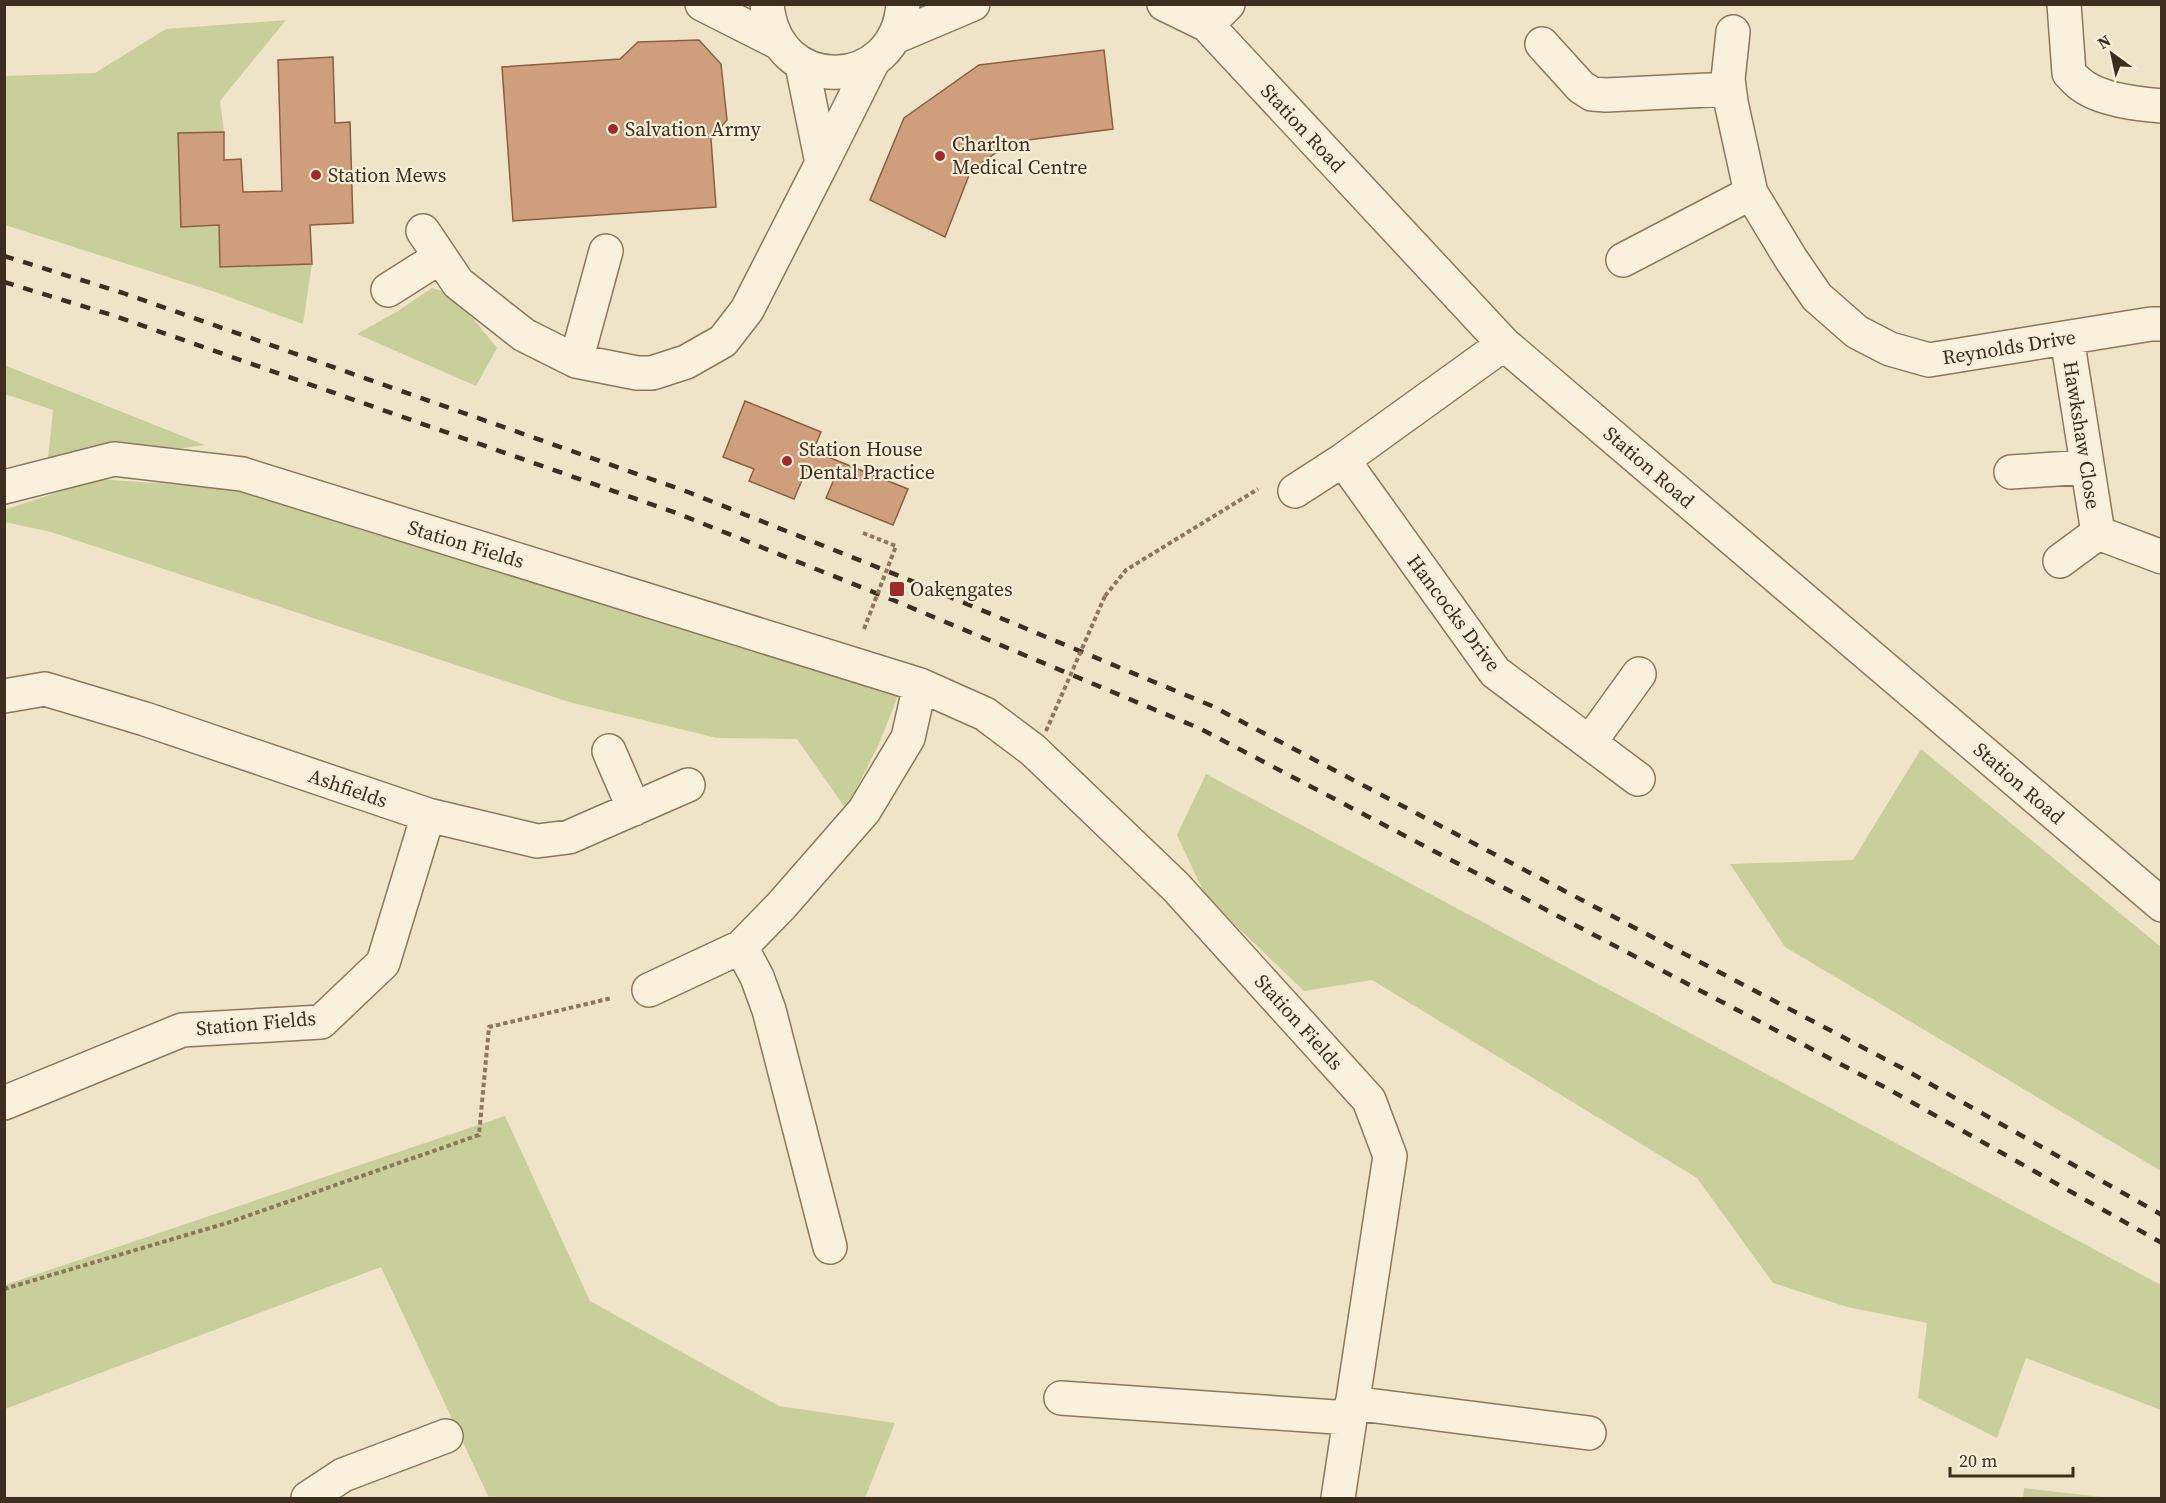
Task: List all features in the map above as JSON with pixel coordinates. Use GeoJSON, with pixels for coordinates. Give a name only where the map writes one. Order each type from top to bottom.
{"type":"FeatureCollection","features":[{"type":"Feature","properties":{"kind":"street"},"geometry":{"type":"LineString","coordinates":[[702,4],[777,42]]}},
{"type":"Feature","properties":{"kind":"street"},"geometry":{"type":"LineString","coordinates":[[767,4],[768,22],[777,42],[788,55],[802,65],[819,71],[838,73],[857,69],[873,61],[886,50],[896,37],[902,19],[903,4]]}},
{"type":"Feature","properties":{"kind":"street"},"geometry":{"type":"LineString","coordinates":[[896,37],[973,4]]}},
{"type":"Feature","properties":{"kind":"street","name":"Station Road"},"geometry":{"type":"LineString","coordinates":[[1164,4],[1217,15],[1504,344],[2162,905]]}},
{"type":"Feature","properties":{"kind":"street"},"geometry":{"type":"LineString","coordinates":[[2064,4],[2069,74],[2084,87],[2106,96],[2152,105]]}},
{"type":"Feature","properties":{"kind":"street","name":"Reynolds Drive"},"geometry":{"type":"LineString","coordinates":[[1733,32],[1729,89],[1751,193],[1817,297],[1857,332],[1890,349],[1929,360],[2162,324]]}},
{"type":"Feature","properties":{"kind":"street"},"geometry":{"type":"LineString","coordinates":[[1542,44],[1581,87],[1592,94],[1729,89]]}},
{"type":"Feature","properties":{"kind":"street"},"geometry":{"type":"LineString","coordinates":[[388,290],[432,244],[458,283],[524,335],[576,362],[636,373],[652,373],[686,362],[723,341],[747,310],[873,61]]}},
{"type":"Feature","properties":{"kind":"street"},"geometry":{"type":"LineString","coordinates":[[802,65],[822,163]]}},
{"type":"Feature","properties":{"kind":"street"},"geometry":{"type":"LineString","coordinates":[[1623,260],[1751,193]]}},
{"type":"Feature","properties":{"kind":"street"},"geometry":{"type":"LineString","coordinates":[[576,362],[606,251]]}},
{"type":"Feature","properties":{"kind":"street","name":"Hawkshaw Close"},"geometry":{"type":"LineString","coordinates":[[2067,338],[2098,532]]}},
{"type":"Feature","properties":{"kind":"street"},"geometry":{"type":"LineString","coordinates":[[1295,491],[1343,460],[1504,344]]}},
{"type":"Feature","properties":{"kind":"street","name":"Station Fields"},"geometry":{"type":"LineString","coordinates":[[4,487],[114,459],[242,474],[920,685],[985,714],[1033,750],[1176,887],[1369,1100],[1390,1156],[1338,1498]]}},
{"type":"Feature","properties":{"kind":"street","name":"Hancocks Drive"},"geometry":{"type":"LineString","coordinates":[[1343,460],[1495,672],[1638,779]]}},
{"type":"Feature","properties":{"kind":"street"},"geometry":{"type":"LineString","coordinates":[[2012,472],[2087,467]]}},
{"type":"Feature","properties":{"kind":"street","name":"Hawkshaw Close"},"geometry":{"type":"LineString","coordinates":[[2098,532],[2162,556]]}},
{"type":"Feature","properties":{"kind":"street","name":"Hawkshaw Close"},"geometry":{"type":"LineString","coordinates":[[2060,561],[2098,532]]}},
{"type":"Feature","properties":{"kind":"street"},"geometry":{"type":"LineString","coordinates":[[1590,742],[1639,674]]}},
{"type":"Feature","properties":{"kind":"street"},"geometry":{"type":"LineString","coordinates":[[649,990],[741,947],[781,906],[864,811],[908,738],[920,685]]}},
{"type":"Feature","properties":{"kind":"street","name":"Ashfields"},"geometry":{"type":"LineString","coordinates":[[4,696],[45,689],[145,720],[428,815],[537,841],[569,837],[688,785]]}},
{"type":"Feature","properties":{"kind":"street"},"geometry":{"type":"LineString","coordinates":[[609,751],[634,809]]}},
{"type":"Feature","properties":{"kind":"street","name":"Station Fields"},"geometry":{"type":"LineString","coordinates":[[4,1103],[182,1030],[321,1022],[383,963],[428,815]]}},
{"type":"Feature","properties":{"kind":"street"},"geometry":{"type":"LineString","coordinates":[[741,947],[757,977],[769,1010],[830,1247]]}},
{"type":"Feature","properties":{"kind":"street"},"geometry":{"type":"LineString","coordinates":[[1061,1398],[1351,1410],[1589,1433]]}},
{"type":"Feature","properties":{"kind":"street"},"geometry":{"type":"LineString","coordinates":[[308,1498],[343,1475],[446,1436]]}},
{"type":"Feature","properties":{"kind":"path"},"geometry":{"type":"LineString","coordinates":[[1046,731],[1105,596],[1126,570],[1264,485],[1295,491]]}},
{"type":"Feature","properties":{"kind":"path"},"geometry":{"type":"LineString","coordinates":[[863,533],[896,546],[864,629]]}},
{"type":"Feature","properties":{"kind":"path"},"geometry":{"type":"LineString","coordinates":[[4,1289],[227,1223],[479,1135],[489,1027],[649,990]]}},
{"type":"Feature","properties":{"kind":"green space"},"geometry":{"type":"Polygon","coordinates":[[[286,20],[220,101],[224,132],[178,134],[182,227],[219,225],[220,267],[312,264],[303,324],[215,292],[5,225],[4,76],[95,73],[166,29],[286,20]]]}},
{"type":"Feature","properties":{"kind":"green space"},"geometry":{"type":"Polygon","coordinates":[[[432,288],[453,294],[497,348],[476,386],[357,334],[398,311],[432,288]]]}},
{"type":"Feature","properties":{"kind":"green space"},"geometry":{"type":"Polygon","coordinates":[[[4,365],[205,445],[47,467],[53,410],[5,394],[4,365]]]}},
{"type":"Feature","properties":{"kind":"green space"},"geometry":{"type":"Polygon","coordinates":[[[97,479],[242,489],[899,693],[879,744],[846,809],[797,739],[717,738],[569,702],[51,532],[5,522],[4,510],[97,479]]]}},
{"type":"Feature","properties":{"kind":"green space"},"geometry":{"type":"Polygon","coordinates":[[[1921,749],[2161,947],[2161,1171],[1785,947],[1730,864],[1853,860],[1921,749]]]}},
{"type":"Feature","properties":{"kind":"green space"},"geometry":{"type":"Polygon","coordinates":[[[1206,774],[2161,1285],[2161,1410],[2026,1358],[1997,1438],[1918,1398],[1927,1323],[1847,1307],[1773,1283],[1697,1178],[1372,980],[1304,991],[1206,897],[1177,835],[1206,774]]]}},
{"type":"Feature","properties":{"kind":"green space"},"geometry":{"type":"Polygon","coordinates":[[[505,1116],[590,1301],[779,1406],[895,1423],[865,1498],[489,1498],[381,1267],[5,1409],[5,1285],[505,1116]]]}},
{"type":"Feature","properties":{"kind":"green space"},"geometry":{"type":"Polygon","coordinates":[[[2024,1488],[2110,1498],[2023,1498],[2024,1488]]]}},
{"type":"Feature","properties":{"kind":"building","name":"Salvation Army"},"geometry":{"type":"Polygon","coordinates":[[[699,40],[721,64],[727,120],[711,139],[716,207],[513,221],[502,67],[620,59],[638,42],[699,40]]]}},
{"type":"Feature","properties":{"kind":"building","name":"Charlton Medical Centre"},"geometry":{"type":"Polygon","coordinates":[[[1104,50],[1113,129],[1012,142],[971,170],[945,237],[870,200],[904,118],[979,65],[1104,50]]]}},
{"type":"Feature","properties":{"kind":"building","name":"Station Mews"},"geometry":{"type":"Polygon","coordinates":[[[333,57],[335,123],[350,122],[353,223],[310,225],[312,264],[220,267],[219,225],[181,227],[178,133],[224,132],[224,160],[241,159],[243,192],[282,191],[278,60],[333,57]]]}},
{"type":"Feature","properties":{"kind":"building","name":"Station House Dental Practice"},"geometry":{"type":"Polygon","coordinates":[[[745,401],[821,432],[813,451],[908,489],[893,525],[826,498],[835,477],[808,466],[794,499],[749,481],[754,469],[723,457],[745,401]]]}},
{"type":"Feature","properties":{"kind":"railway"},"geometry":{"type":"LineString","coordinates":[[4,256],[123,293],[688,492],[902,577],[1212,706],[1902,1068],[2162,1215]]}},
{"type":"Feature","properties":{"kind":"railway"},"geometry":{"type":"LineString","coordinates":[[4,282],[115,316],[679,514],[893,600],[1201,729],[1890,1090],[2162,1243]]}},
{"type":"Feature","properties":{"kind":"place","name":"Salvation Army"},"geometry":{"type":"Point","coordinates":[613,129]}},
{"type":"Feature","properties":{"kind":"place","name":"Charlton Medical Centre"},"geometry":{"type":"Point","coordinates":[940,156]}},
{"type":"Feature","properties":{"kind":"place","name":"Station Mews"},"geometry":{"type":"Point","coordinates":[316,175]}},
{"type":"Feature","properties":{"kind":"place","name":"Station House Dental Practice"},"geometry":{"type":"Point","coordinates":[787,461]}},
{"type":"Feature","properties":{"kind":"place","name":"Oakengates"},"geometry":{"type":"Point","coordinates":[897,589]}}]}
